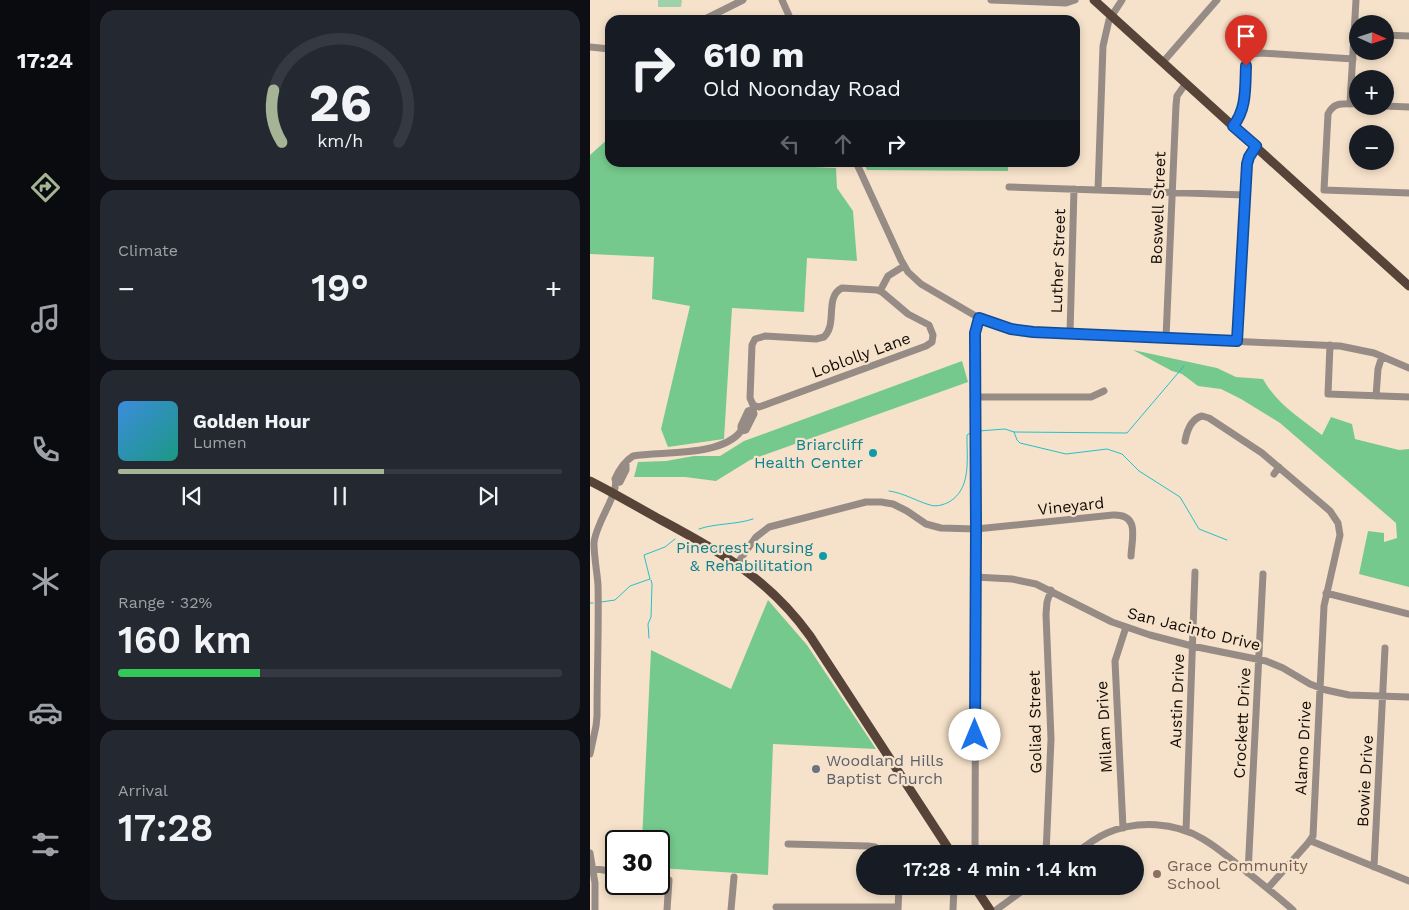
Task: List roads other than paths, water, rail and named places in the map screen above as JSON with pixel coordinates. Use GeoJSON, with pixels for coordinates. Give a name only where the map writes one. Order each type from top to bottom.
{"type":"FeatureCollection","features":[{"type":"Feature","properties":{"kind":"main road"},"geometry":{"type":"LineString","coordinates":[[1094,0],[1409,286]]}},
{"type":"Feature","properties":{"kind":"main road"},"geometry":{"type":"LineString","coordinates":[[590,481],[715,549],[738,564],[776,596],[806,629],[946,845]]}},
{"type":"Feature","properties":{"kind":"main road"},"geometry":{"type":"LineString","coordinates":[[980,895],[990,910]]}},
{"type":"Feature","properties":{"kind":"street"},"geometry":{"type":"LineString","coordinates":[[713,15],[743,0]]}},
{"type":"Feature","properties":{"kind":"street"},"geometry":{"type":"LineString","coordinates":[[782,0],[789,15]]}},
{"type":"Feature","properties":{"kind":"street"},"geometry":{"type":"LineString","coordinates":[[991,0],[1066,3],[1075,0]]}},
{"type":"Feature","properties":{"kind":"street"},"geometry":{"type":"LineString","coordinates":[[1098,190],[1105,33],[1111,15],[1122,0]]}},
{"type":"Feature","properties":{"kind":"street"},"geometry":{"type":"LineString","coordinates":[[1163,62],[1216,0]]}},
{"type":"Feature","properties":{"kind":"street"},"geometry":{"type":"LineString","coordinates":[[1356,0],[1356,15]]}},
{"type":"Feature","properties":{"kind":"street"},"geometry":{"type":"LineString","coordinates":[[1394,35],[1409,36]]}},
{"type":"Feature","properties":{"kind":"street"},"geometry":{"type":"LineString","coordinates":[[590,47],[605,48]]}},
{"type":"Feature","properties":{"kind":"street"},"geometry":{"type":"LineString","coordinates":[[1233,126],[1240,117],[1243,107],[1246,66],[1250,54],[1261,53],[1349,59]]}},
{"type":"Feature","properties":{"kind":"street","name":"Boswell Street"},"geometry":{"type":"LineString","coordinates":[[1166,338],[1177,99],[1179,92],[1186,83]]}},
{"type":"Feature","properties":{"kind":"street"},"geometry":{"type":"LineString","coordinates":[[1315,200],[1324,190],[1328,114],[1335,105],[1349,104]]}},
{"type":"Feature","properties":{"kind":"street"},"geometry":{"type":"LineString","coordinates":[[1394,106],[1409,107]]}},
{"type":"Feature","properties":{"kind":"street"},"geometry":{"type":"LineString","coordinates":[[1237,341],[1248,160],[1256,146]]}},
{"type":"Feature","properties":{"kind":"street"},"geometry":{"type":"LineString","coordinates":[[858,167],[904,266],[921,284],[979,318],[1011,329],[1330,345],[1354,348],[1382,356],[1409,368]]}},
{"type":"Feature","properties":{"kind":"street"},"geometry":{"type":"LineString","coordinates":[[1010,187],[1245,195]]}},
{"type":"Feature","properties":{"kind":"street","name":"Luther Street"},"geometry":{"type":"LineString","coordinates":[[1070,333],[1074,189]]}},
{"type":"Feature","properties":{"kind":"street"},"geometry":{"type":"LineString","coordinates":[[1324,190],[1409,193]]}},
{"type":"Feature","properties":{"kind":"street"},"geometry":{"type":"LineString","coordinates":[[880,291],[888,276],[904,266]]}},
{"type":"Feature","properties":{"kind":"street","name":"Loblolly Lane"},"geometry":{"type":"LineString","coordinates":[[845,288],[880,291],[908,314],[929,325],[933,336],[930,344],[754,408],[750,398],[752,345],[755,339],[764,336],[822,338],[831,330],[833,300],[836,292],[845,288]]}},
{"type":"Feature","properties":{"kind":"street"},"geometry":{"type":"LineString","coordinates":[[975,845],[975,333],[979,318]]}},
{"type":"Feature","properties":{"kind":"street"},"geometry":{"type":"LineString","coordinates":[[1330,345],[1328,394],[1409,398]]}},
{"type":"Feature","properties":{"kind":"street"},"geometry":{"type":"LineString","coordinates":[[1376,396],[1378,369],[1382,356]]}},
{"type":"Feature","properties":{"kind":"street"},"geometry":{"type":"LineString","coordinates":[[976,396],[1090,397],[1104,391]]}},
{"type":"Feature","properties":{"kind":"street"},"geometry":{"type":"LineString","coordinates":[[590,754],[596,726],[593,715],[593,640],[598,584],[594,543],[600,519],[613,494],[618,472],[621,466],[626,464],[633,456],[689,452],[727,443],[735,439],[742,431],[741,426],[748,411],[754,408]]}},
{"type":"Feature","properties":{"kind":"street","name":"Alamo Drive"},"geometry":{"type":"LineString","coordinates":[[1184,441],[1187,430],[1194,420],[1199,416],[1204,416],[1257,450],[1277,471],[1330,511],[1338,523],[1339,538],[1324,606],[1313,833],[1311,841]]}},
{"type":"Feature","properties":{"kind":"street"},"geometry":{"type":"LineString","coordinates":[[738,564],[756,537],[769,527],[866,502],[893,504],[926,524],[937,528],[976,529]]}},
{"type":"Feature","properties":{"kind":"street","name":"Vineyard"},"geometry":{"type":"LineString","coordinates":[[976,529],[1113,515],[1125,516],[1132,524],[1130,556]]}},
{"type":"Feature","properties":{"kind":"street","name":"Austin Drive"},"geometry":{"type":"LineString","coordinates":[[1186,831],[1195,572]]}},
{"type":"Feature","properties":{"kind":"street","name":"Crockett Drive"},"geometry":{"type":"LineString","coordinates":[[1248,873],[1263,574]]}},
{"type":"Feature","properties":{"kind":"street","name":"San Jacinto Drive"},"geometry":{"type":"LineString","coordinates":[[975,577],[1019,580],[1041,585],[1088,611],[1126,627],[1192,646],[1258,660],[1283,668],[1320,688],[1344,694],[1409,697]]}},
{"type":"Feature","properties":{"kind":"street","name":"Goliad Street"},"geometry":{"type":"LineString","coordinates":[[1046,845],[1052,739],[1046,619],[1047,602],[1051,590]]}},
{"type":"Feature","properties":{"kind":"street"},"geometry":{"type":"LineString","coordinates":[[1326,593],[1409,614]]}},
{"type":"Feature","properties":{"kind":"street","name":"Milam Drive"},"geometry":{"type":"LineString","coordinates":[[1123,828],[1115,662],[1126,627]]}},
{"type":"Feature","properties":{"kind":"street","name":"Bowie Drive"},"geometry":{"type":"LineString","coordinates":[[1374,867],[1385,648]]}},
{"type":"Feature","properties":{"kind":"street"},"geometry":{"type":"LineString","coordinates":[[1088,845],[1105,834],[1123,828],[1156,824],[1186,831],[1207,841],[1268,888],[1293,910]]}},
{"type":"Feature","properties":{"kind":"street"},"geometry":{"type":"LineString","coordinates":[[1268,888],[1311,841],[1409,881]]}},
{"type":"Feature","properties":{"kind":"street"},"geometry":{"type":"LineString","coordinates":[[788,844],[856,846]]}},
{"type":"Feature","properties":{"kind":"street"},"geometry":{"type":"LineString","coordinates":[[590,853],[595,882],[595,910]]}},
{"type":"Feature","properties":{"kind":"street"},"geometry":{"type":"LineString","coordinates":[[592,868],[605,870]]}},
{"type":"Feature","properties":{"kind":"street"},"geometry":{"type":"LineString","coordinates":[[731,910],[734,877]]}},
{"type":"Feature","properties":{"kind":"street"},"geometry":{"type":"LineString","coordinates":[[667,910],[668,895]]}},
{"type":"Feature","properties":{"kind":"street"},"geometry":{"type":"LineString","coordinates":[[776,907],[898,908],[899,895]]}},
{"type":"Feature","properties":{"kind":"street"},"geometry":{"type":"LineString","coordinates":[[953,910],[954,895]]}},
{"type":"Feature","properties":{"kind":"street"},"geometry":{"type":"LineString","coordinates":[[996,910],[1017,895]]}},
{"type":"Feature","properties":{"kind":"waterway"},"geometry":{"type":"LineString","coordinates":[[979,431],[1005,429],[1014,432],[1127,433],[1184,366]]}},
{"type":"Feature","properties":{"kind":"waterway"},"geometry":{"type":"LineString","coordinates":[[889,491],[900,493],[932,506],[949,502],[961,490],[964,482],[967,465],[967,435],[972,432]]}},
{"type":"Feature","properties":{"kind":"waterway"},"geometry":{"type":"LineString","coordinates":[[1014,432],[1020,443],[1066,454],[1107,449],[1122,454],[1139,471],[1180,497],[1199,529],[1227,540]]}},
{"type":"Feature","properties":{"kind":"waterway"},"geometry":{"type":"LineString","coordinates":[[699,529],[753,519]]}},
{"type":"Feature","properties":{"kind":"waterway"},"geometry":{"type":"LineString","coordinates":[[601,602],[615,600],[630,586],[650,579],[644,555],[665,547],[675,539]]}},
{"type":"Feature","properties":{"kind":"waterway"},"geometry":{"type":"LineString","coordinates":[[649,638],[651,580]]}},
{"type":"Feature","properties":{"kind":"place","name":"Briarcliff Health Center"},"geometry":{"type":"Point","coordinates":[873,453]}},
{"type":"Feature","properties":{"kind":"place","name":"Pinecrest Nursing & Rehabilitation"},"geometry":{"type":"Point","coordinates":[823,556]}},
{"type":"Feature","properties":{"kind":"place","name":"Woodland Hills Baptist Church"},"geometry":{"type":"Point","coordinates":[816,769]}},
{"type":"Feature","properties":{"kind":"place","name":"Grace Community School"},"geometry":{"type":"Point","coordinates":[1157,874]}}]}
